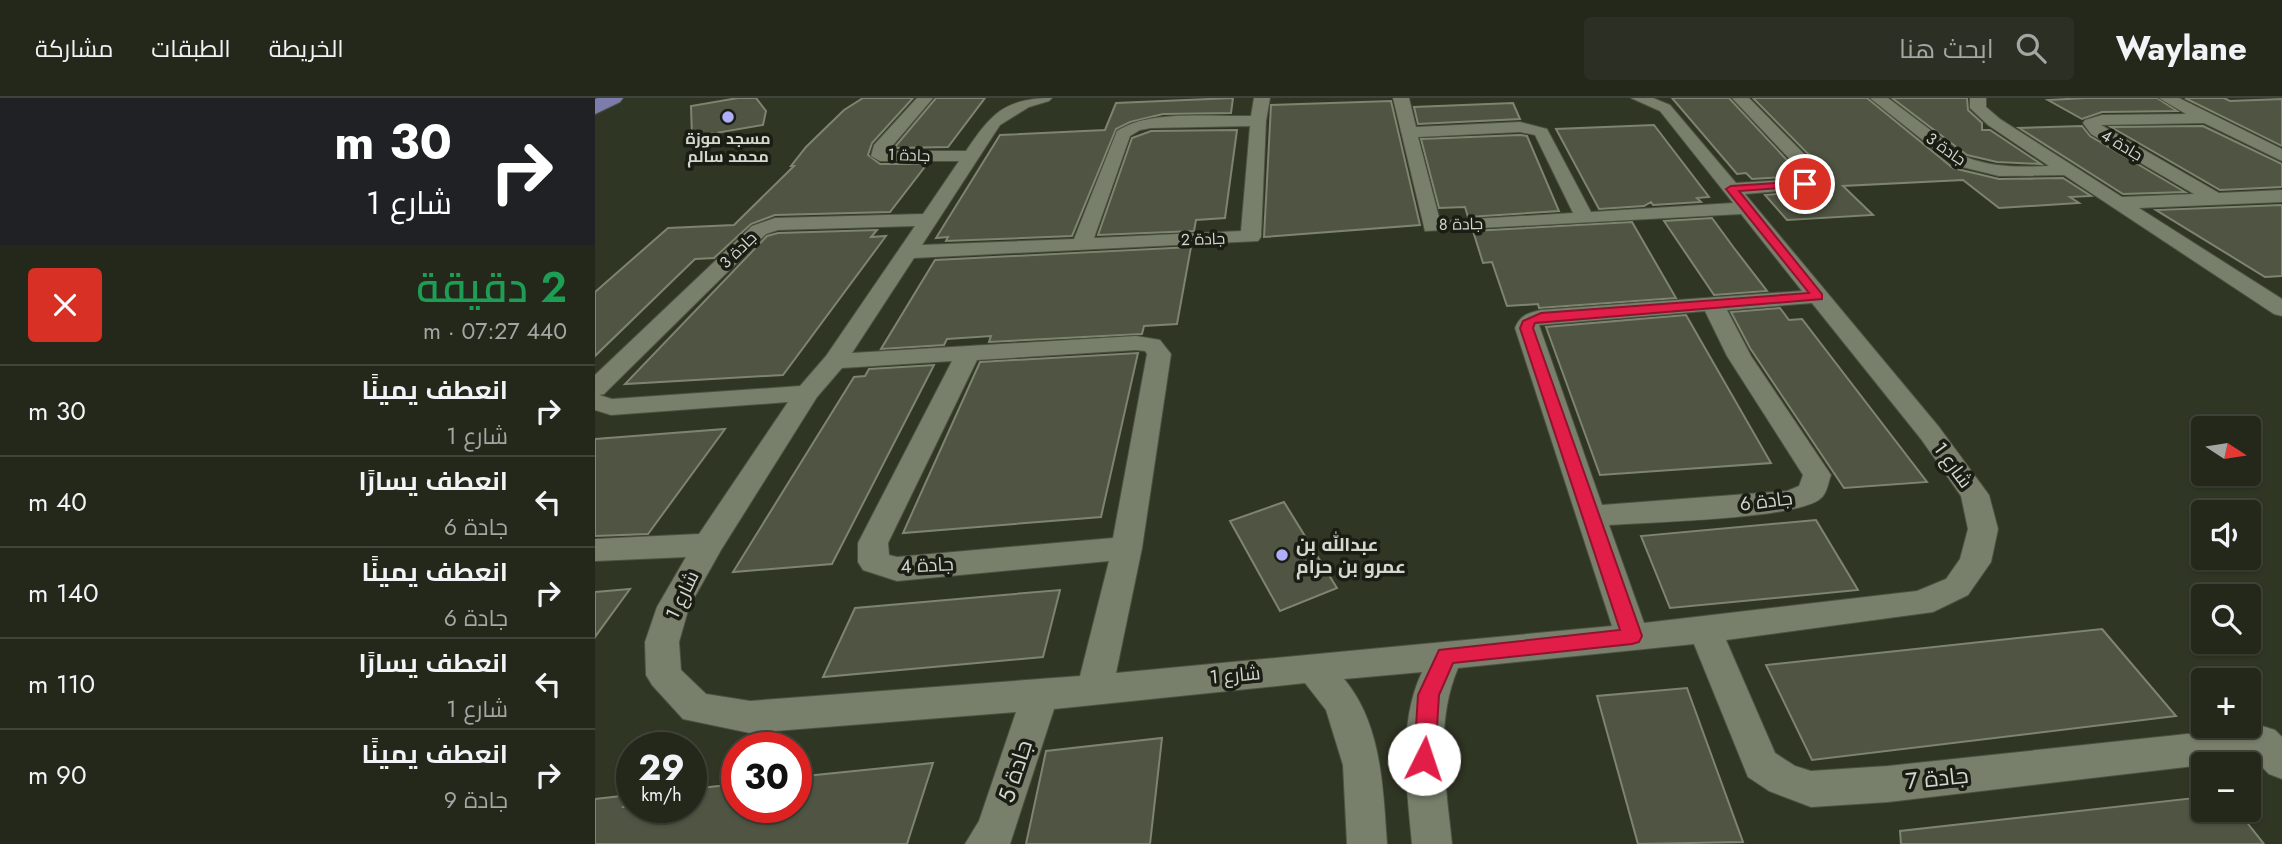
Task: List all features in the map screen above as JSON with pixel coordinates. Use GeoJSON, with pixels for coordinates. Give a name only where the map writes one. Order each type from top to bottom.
{"type":"FeatureCollection","features":[{"type":"Feature","properties":{"kind":"main road"},"geometry":{"type":"LineString","coordinates":[[595,108],[613,98]]}},
{"type":"Feature","properties":{"kind":"street","name":"جادة 1"},"geometry":{"type":"LineString","coordinates":[[925,98],[880,149],[880,156],[969,156]]}},
{"type":"Feature","properties":{"kind":"street","name":"شارع 1"},"geometry":{"type":"LineString","coordinates":[[1044,98],[1024,104],[994,122],[835,361],[807,393],[708,545],[673,607],[662,642],[664,675],[696,708],[750,717],[1040,695],[1705,630],[1921,603],[1957,587],[1975,562],[1983,529],[1975,495],[1930,433],[1665,108],[1639,98]]}},
{"type":"Feature","properties":{"kind":"street","name":"جادة 2"},"geometry":{"type":"LineString","coordinates":[[905,252],[1251,237],[1258,121],[1262,98]]}},
{"type":"Feature","properties":{"kind":"street","name":"جادة 8"},"geometry":{"type":"LineString","coordinates":[[1401,98],[1432,227],[1585,218],[1739,199],[1805,184],[1811,178],[1811,171],[1740,98]]}},
{"type":"Feature","properties":{"kind":"street","name":"جادة 3"},"geometry":{"type":"LineString","coordinates":[[1878,98],[1960,161],[1975,169],[2067,170]]}},
{"type":"Feature","properties":{"kind":"street"},"geometry":{"type":"LineString","coordinates":[[1978,98],[1977,108],[1994,122],[2282,309]]}},
{"type":"Feature","properties":{"kind":"street","name":"جادة 4"},"geometry":{"type":"LineString","coordinates":[[2167,98],[2282,156]]}},
{"type":"Feature","properties":{"kind":"street","name":"جادة 4"},"geometry":{"type":"LineString","coordinates":[[2204,118],[2102,120],[2091,123],[2097,131],[2216,200]]}},
{"type":"Feature","properties":{"kind":"street"},"geometry":{"type":"LineString","coordinates":[[1082,243],[1123,134],[1135,126],[1151,123],[1258,121]]}},
{"type":"Feature","properties":{"kind":"street"},"geometry":{"type":"LineString","coordinates":[[1411,132],[1520,127],[1541,132],[1585,218]]}},
{"type":"Feature","properties":{"kind":"street"},"geometry":{"type":"LineString","coordinates":[[2118,203],[2282,196]]}},
{"type":"Feature","properties":{"kind":"street","name":"جادة 3"},"geometry":{"type":"LineString","coordinates":[[595,389],[759,230],[775,224],[927,219]]}},
{"type":"Feature","properties":{"kind":"street"},"geometry":{"type":"LineString","coordinates":[[2251,287],[2282,286]]}},
{"type":"Feature","properties":{"kind":"street"},"geometry":{"type":"LineString","coordinates":[[1632,636],[1527,328],[1529,321],[1541,317],[1714,306],[1818,296]]}},
{"type":"Feature","properties":{"kind":"street","name":"جادة 6"},"geometry":{"type":"LineString","coordinates":[[1589,516],[1791,501],[1811,492],[1817,475],[1739,356],[1714,306]]}},
{"type":"Feature","properties":{"kind":"street"},"geometry":{"type":"LineString","coordinates":[[835,361],[1136,343],[1153,345],[1159,354],[1127,548],[1095,688]]}},
{"type":"Feature","properties":{"kind":"street","name":"جادة 4"},"geometry":{"type":"LineString","coordinates":[[968,353],[873,543],[874,562],[897,569],[1127,548]]}},
{"type":"Feature","properties":{"kind":"street"},"geometry":{"type":"LineString","coordinates":[[595,402],[611,407],[807,393]]}},
{"type":"Feature","properties":{"kind":"street"},"geometry":{"type":"LineString","coordinates":[[595,550],[708,545]]}},
{"type":"Feature","properties":{"kind":"street","name":"جادة 7"},"geometry":{"type":"LineString","coordinates":[[1705,630],[1761,765],[1783,779],[1811,789],[2272,752]]}},
{"type":"Feature","properties":{"kind":"street"},"geometry":{"type":"LineString","coordinates":[[1432,844],[1424,759],[1429,695],[1446,656]]}},
{"type":"Feature","properties":{"kind":"street"},"geometry":{"type":"LineString","coordinates":[[1313,668],[1342,703],[1361,765],[1367,844]]}},
{"type":"Feature","properties":{"kind":"street","name":"جادة 5"},"geometry":{"type":"LineString","coordinates":[[985,844],[995,832],[1040,695]]}},
{"type":"Feature","properties":{"kind":"building","name":"مسجد موزة محمد سالم"},"geometry":{"type":"Polygon","coordinates":[[[738,98],[756,98],[766,111],[763,125],[692,137],[691,106],[738,98]]]}},
{"type":"Feature","properties":{"kind":"building"},"geometry":{"type":"Polygon","coordinates":[[[863,98],[913,98],[872,143],[868,155],[880,164],[927,164],[890,212],[775,215],[751,224],[714,258],[695,259],[595,356],[595,292],[668,228],[734,225],[794,166],[791,166],[806,147],[844,110],[863,98]]]}},
{"type":"Feature","properties":{"kind":"building"},"geometry":{"type":"Polygon","coordinates":[[[936,98],[985,98],[948,147],[894,148],[936,98]]]}},
{"type":"Feature","properties":{"kind":"building"},"geometry":{"type":"Polygon","coordinates":[[[1233,98],[1231,113],[1163,114],[1130,122],[1116,129],[1072,236],[946,241],[948,237],[936,238],[1000,135],[1105,130],[1116,103],[1233,98]]]}},
{"type":"Feature","properties":{"kind":"building"},"geometry":{"type":"Polygon","coordinates":[[[1672,98],[1729,98],[1799,173],[1798,176],[1752,179],[1746,173],[1737,174],[1672,98]]]}},
{"type":"Feature","properties":{"kind":"building"},"geometry":{"type":"Polygon","coordinates":[[[1753,98],[1867,98],[1953,168],[1999,179],[2063,178],[2091,196],[2070,197],[2079,203],[1999,208],[1963,180],[1843,186],[1873,215],[1787,220],[1765,195],[1811,191],[1822,180],[1820,166],[1753,98]]]}},
{"type":"Feature","properties":{"kind":"building"},"geometry":{"type":"Polygon","coordinates":[[[1892,98],[1967,98],[1968,110],[1982,123],[1982,130],[1990,130],[2041,164],[1997,162],[1967,155],[1892,98]]]}},
{"type":"Feature","properties":{"kind":"building"},"geometry":{"type":"Polygon","coordinates":[[[2157,98],[2177,111],[2102,112],[2082,119],[2048,100],[2157,98]]]}},
{"type":"Feature","properties":{"kind":"building"},"geometry":{"type":"Polygon","coordinates":[[[2185,98],[2224,98],[2230,101],[2282,99],[2282,146],[2185,98]]]}},
{"type":"Feature","properties":{"kind":"building"},"geometry":{"type":"Polygon","coordinates":[[[1391,101],[1420,225],[1264,237],[1271,105],[1391,101]]]}},
{"type":"Feature","properties":{"kind":"building"},"geometry":{"type":"Polygon","coordinates":[[[1513,103],[1520,119],[1418,124],[1414,107],[1513,103]]]}},
{"type":"Feature","properties":{"kind":"building"},"geometry":{"type":"Polygon","coordinates":[[[1654,125],[1709,197],[1697,198],[1701,202],[1653,205],[1651,202],[1644,206],[1599,209],[1556,129],[1654,125]]]}},
{"type":"Feature","properties":{"kind":"building"},"geometry":{"type":"Polygon","coordinates":[[[2082,126],[2090,136],[2185,192],[2123,194],[2019,128],[2082,126]]]}},
{"type":"Feature","properties":{"kind":"building"},"geometry":{"type":"Polygon","coordinates":[[[2203,126],[2282,164],[2282,187],[2220,190],[2111,127],[2203,126]]]}},
{"type":"Feature","properties":{"kind":"building"},"geometry":{"type":"Polygon","coordinates":[[[1237,130],[1225,218],[1196,220],[1194,231],[1098,235],[1132,138],[1151,131],[1237,130]]]}},
{"type":"Feature","properties":{"kind":"building"},"geometry":{"type":"Polygon","coordinates":[[[1527,136],[1559,211],[1468,217],[1465,207],[1439,208],[1421,139],[1527,136]]]}},
{"type":"Feature","properties":{"kind":"building"},"geometry":{"type":"Polygon","coordinates":[[[2282,205],[2282,276],[2265,277],[2156,210],[2282,205]]]}},
{"type":"Feature","properties":{"kind":"building"},"geometry":{"type":"Polygon","coordinates":[[[1712,218],[1767,291],[1714,295],[1664,221],[1712,218]]]}},
{"type":"Feature","properties":{"kind":"building"},"geometry":{"type":"Polygon","coordinates":[[[1632,222],[1676,298],[1539,308],[1538,304],[1507,306],[1492,262],[1483,263],[1473,231],[1632,222]]]}},
{"type":"Feature","properties":{"kind":"building"},"geometry":{"type":"Polygon","coordinates":[[[877,230],[871,237],[886,236],[783,375],[625,384],[767,236],[778,233],[877,230]]]}},
{"type":"Feature","properties":{"kind":"building"},"geometry":{"type":"Polygon","coordinates":[[[1191,247],[1177,324],[1144,326],[1142,334],[989,342],[991,336],[947,339],[944,345],[881,349],[935,260],[1191,247]]]}},
{"type":"Feature","properties":{"kind":"building"},"geometry":{"type":"Polygon","coordinates":[[[1780,308],[1789,320],[1802,319],[1927,482],[1844,488],[1750,348],[1731,312],[1780,308]]]}},
{"type":"Feature","properties":{"kind":"building"},"geometry":{"type":"Polygon","coordinates":[[[1686,315],[1771,463],[1600,475],[1546,327],[1686,315]]]}},
{"type":"Feature","properties":{"kind":"building"},"geometry":{"type":"Polygon","coordinates":[[[1138,353],[1101,517],[903,533],[980,362],[1138,353]]]}},
{"type":"Feature","properties":{"kind":"building"},"geometry":{"type":"Polygon","coordinates":[[[934,365],[832,564],[733,572],[854,377],[865,376],[869,369],[934,365]]]}},
{"type":"Feature","properties":{"kind":"building"},"geometry":{"type":"Polygon","coordinates":[[[725,429],[648,534],[595,536],[595,439],[725,429]]]}},
{"type":"Feature","properties":{"kind":"building","name":"عبدالله بن عمرو بن حرام"},"geometry":{"type":"Polygon","coordinates":[[[1284,502],[1337,588],[1280,611],[1230,521],[1284,502]]]}},
{"type":"Feature","properties":{"kind":"building"},"geometry":{"type":"Polygon","coordinates":[[[1816,520],[1858,590],[1670,608],[1641,536],[1816,520]]]}},
{"type":"Feature","properties":{"kind":"building"},"geometry":{"type":"Polygon","coordinates":[[[630,589],[595,637],[595,592],[630,589]]]}},
{"type":"Feature","properties":{"kind":"building"},"geometry":{"type":"Polygon","coordinates":[[[1060,590],[1043,657],[823,677],[855,608],[1060,590]]]}},
{"type":"Feature","properties":{"kind":"building"},"geometry":{"type":"Polygon","coordinates":[[[2102,629],[2176,716],[1812,760],[1766,665],[2102,629]]]}},
{"type":"Feature","properties":{"kind":"building"},"geometry":{"type":"Polygon","coordinates":[[[1687,688],[1743,842],[1638,844],[1597,696],[1687,688]]]}},
{"type":"Feature","properties":{"kind":"building"},"geometry":{"type":"Polygon","coordinates":[[[1162,738],[1150,844],[1026,844],[1046,751],[1162,738]]]}},
{"type":"Feature","properties":{"kind":"building"},"geometry":{"type":"Polygon","coordinates":[[[933,763],[907,844],[595,844],[595,799],[616,797],[616,823],[707,823],[707,787],[721,786],[721,823],[812,823],[812,775],[933,763]]]}},
{"type":"Feature","properties":{"kind":"building"},"geometry":{"type":"Polygon","coordinates":[[[2191,798],[2191,822],[2247,822],[2264,844],[1901,844],[1900,831],[2191,798]]]}},
{"type":"Feature","properties":{"kind":"place","name":"مسجد موزة محمد سالم"},"geometry":{"type":"Point","coordinates":[728,117]}},
{"type":"Feature","properties":{"kind":"place","name":"عبدالله بن عمرو بن حرام"},"geometry":{"type":"Point","coordinates":[1282,555]}},
{"type":"Feature","properties":{"kind":"route"},"geometry":{"type":"LineString","coordinates":[[1424,759],[1429,695],[1446,656],[1632,636],[1527,328],[1529,321],[1541,317],[1714,306],[1818,296],[1731,189],[1805,184]]}}]}
